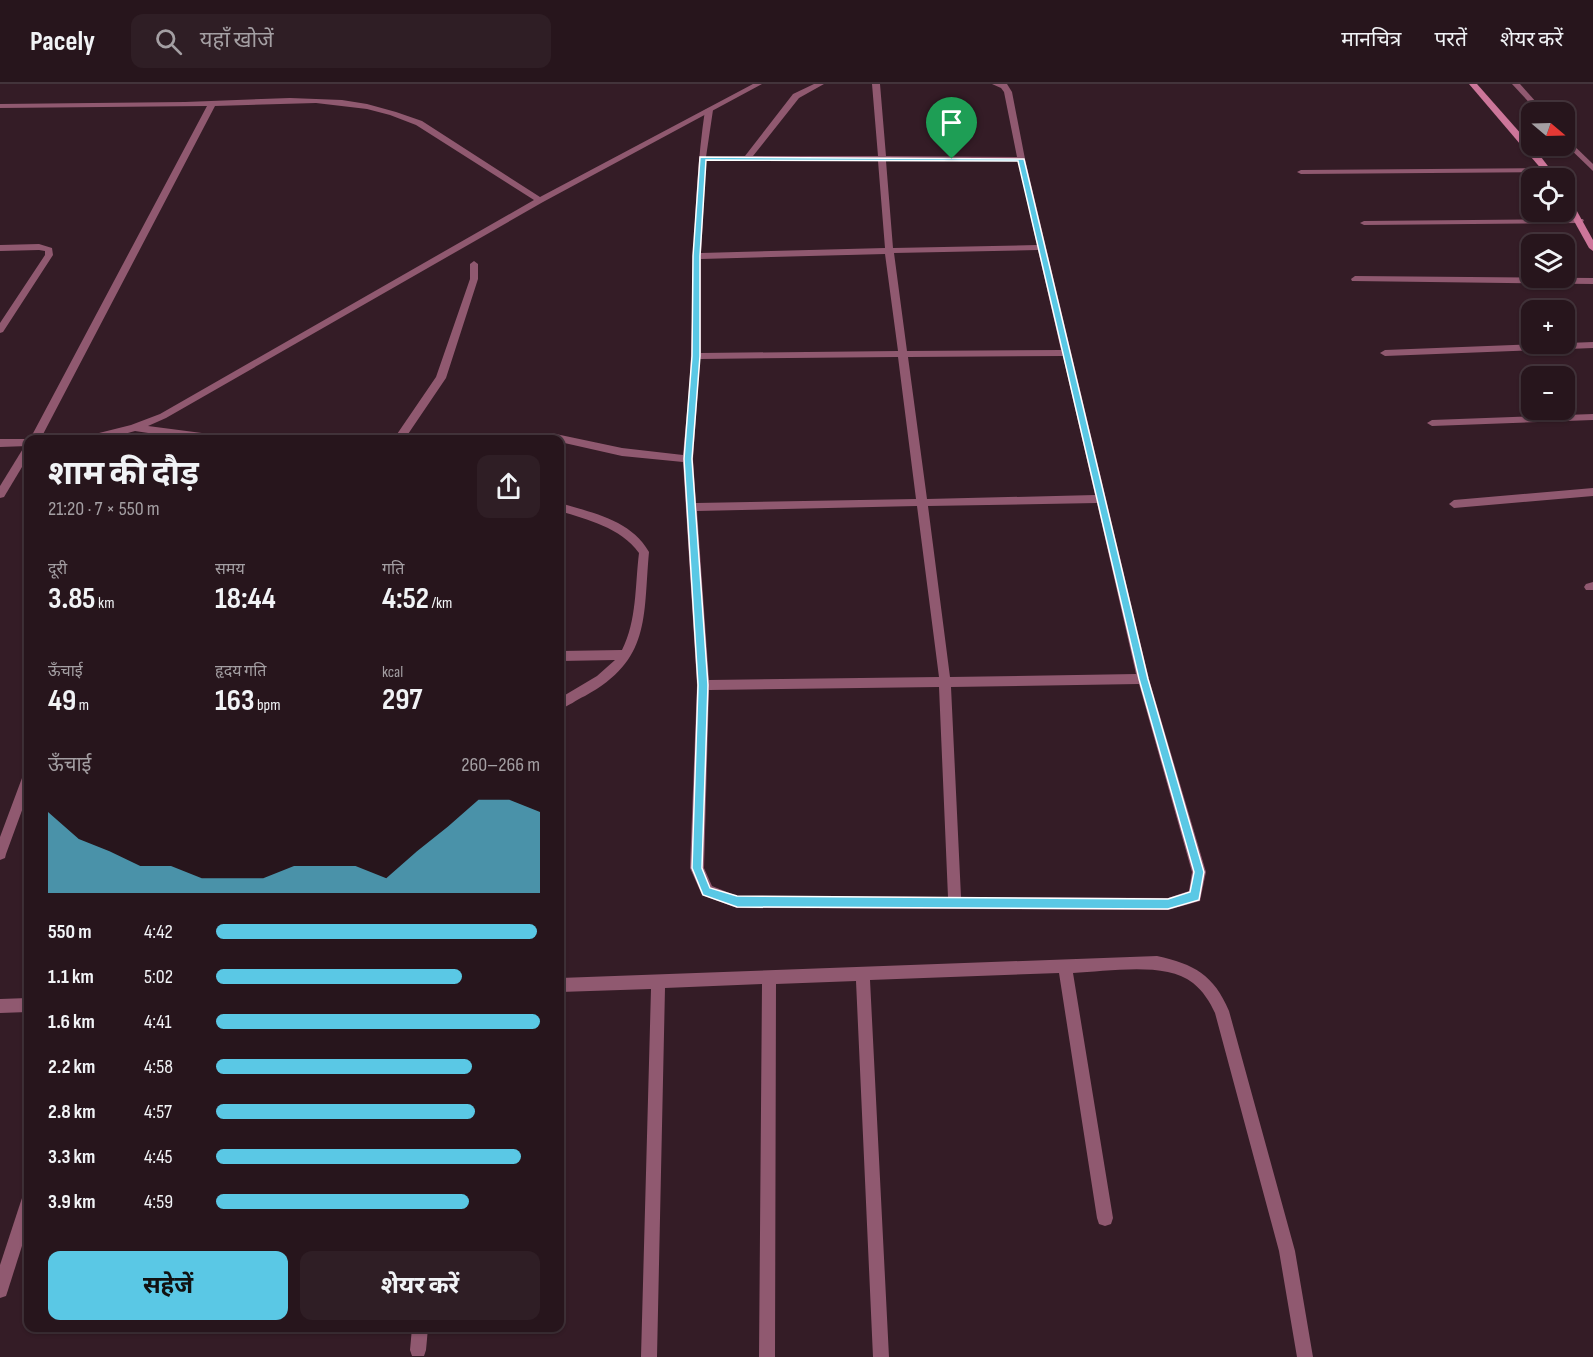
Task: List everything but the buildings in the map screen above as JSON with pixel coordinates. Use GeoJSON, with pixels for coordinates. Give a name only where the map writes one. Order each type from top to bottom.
{"type":"FeatureCollection","features":[{"type":"Feature","properties":{"kind":"street"},"geometry":{"type":"LineString","coordinates":[[107,435],[134,428],[163,416],[540,200],[758,84]]}},
{"type":"Feature","properties":{"kind":"street"},"geometry":{"type":"LineString","coordinates":[[747,158],[796,96],[820,84]]}},
{"type":"Feature","properties":{"kind":"street"},"geometry":{"type":"LineString","coordinates":[[876,84],[889,249],[945,681],[955,903]]}},
{"type":"Feature","properties":{"kind":"street"},"geometry":{"type":"LineString","coordinates":[[709,110],[702,159],[697,256],[696,356],[688,459],[703,685],[697,868],[707,891],[737,902],[1168,904],[1195,896],[1199,872],[1143,679],[1021,159],[1008,92],[1004,86],[996,84]]}},
{"type":"Feature","properties":{"kind":"street"},"geometry":{"type":"LineString","coordinates":[[1473,84],[1545,168]]}},
{"type":"Feature","properties":{"kind":"street"},"geometry":{"type":"LineString","coordinates":[[1516,84],[1533,102]]}},
{"type":"Feature","properties":{"kind":"street"},"geometry":{"type":"LineString","coordinates":[[0,106],[212,104],[298,99],[348,102],[403,116],[419,123],[540,200]]}},
{"type":"Feature","properties":{"kind":"street"},"geometry":{"type":"LineString","coordinates":[[38,435],[212,104]]}},
{"type":"Feature","properties":{"kind":"street"},"geometry":{"type":"LineString","coordinates":[[1575,150],[1593,169]]}},
{"type":"Feature","properties":{"kind":"street"},"geometry":{"type":"LineString","coordinates":[[702,159],[1021,159]]}},
{"type":"Feature","properties":{"kind":"street"},"geometry":{"type":"LineString","coordinates":[[1300,172],[1521,170]]}},
{"type":"Feature","properties":{"kind":"street"},"geometry":{"type":"LineString","coordinates":[[1575,212],[1593,248]]}},
{"type":"Feature","properties":{"kind":"street"},"geometry":{"type":"LineString","coordinates":[[1364,223],[1581,221]]}},
{"type":"Feature","properties":{"kind":"street"},"geometry":{"type":"LineString","coordinates":[[0,248],[39,247],[49,250],[50,255],[0,330]]}},
{"type":"Feature","properties":{"kind":"street"},"geometry":{"type":"LineString","coordinates":[[697,256],[889,249],[1042,247]]}},
{"type":"Feature","properties":{"kind":"street"},"geometry":{"type":"LineString","coordinates":[[401,435],[441,378],[474,279],[474,264]]}},
{"type":"Feature","properties":{"kind":"street"},"geometry":{"type":"LineString","coordinates":[[1355,279],[1593,281]]}},
{"type":"Feature","properties":{"kind":"street"},"geometry":{"type":"LineString","coordinates":[[1385,353],[1593,345]]}},
{"type":"Feature","properties":{"kind":"street"},"geometry":{"type":"LineString","coordinates":[[696,356],[1067,353]]}},
{"type":"Feature","properties":{"kind":"street"},"geometry":{"type":"LineString","coordinates":[[1432,423],[1593,417]]}},
{"type":"Feature","properties":{"kind":"street"},"geometry":{"type":"LineString","coordinates":[[134,428],[165,435]]}},
{"type":"Feature","properties":{"kind":"street"},"geometry":{"type":"LineString","coordinates":[[564,440],[621,452],[688,459]]}},
{"type":"Feature","properties":{"kind":"street"},"geometry":{"type":"LineString","coordinates":[[0,443],[24,442]]}},
{"type":"Feature","properties":{"kind":"street"},"geometry":{"type":"LineString","coordinates":[[0,494],[24,456]]}},
{"type":"Feature","properties":{"kind":"street"},"geometry":{"type":"LineString","coordinates":[[1454,504],[1593,492]]}},
{"type":"Feature","properties":{"kind":"street"},"geometry":{"type":"LineString","coordinates":[[691,507],[1101,499]]}},
{"type":"Feature","properties":{"kind":"street"},"geometry":{"type":"LineString","coordinates":[[564,508],[625,531],[637,539],[644,552],[634,637],[625,655],[614,670],[564,701]]}},
{"type":"Feature","properties":{"kind":"street"},"geometry":{"type":"LineString","coordinates":[[564,656],[625,655]]}},
{"type":"Feature","properties":{"kind":"street"},"geometry":{"type":"LineString","coordinates":[[703,685],[1143,679]]}},
{"type":"Feature","properties":{"kind":"street"},"geometry":{"type":"LineString","coordinates":[[0,854],[24,789]]}},
{"type":"Feature","properties":{"kind":"street"},"geometry":{"type":"LineString","coordinates":[[564,985],[1157,963],[1188,969],[1212,989],[1222,1011],[1287,1251],[1305,1357]]}},
{"type":"Feature","properties":{"kind":"street"},"geometry":{"type":"LineString","coordinates":[[1065,966],[1105,1218]]}},
{"type":"Feature","properties":{"kind":"street"},"geometry":{"type":"LineString","coordinates":[[863,974],[881,1357]]}},
{"type":"Feature","properties":{"kind":"street"},"geometry":{"type":"LineString","coordinates":[[767,1357],[769,978]]}},
{"type":"Feature","properties":{"kind":"street"},"geometry":{"type":"LineString","coordinates":[[649,1357],[658,982]]}},
{"type":"Feature","properties":{"kind":"street"},"geometry":{"type":"LineString","coordinates":[[0,1006],[24,1005]]}},
{"type":"Feature","properties":{"kind":"street"},"geometry":{"type":"LineString","coordinates":[[0,1290],[24,1216]]}},
{"type":"Feature","properties":{"kind":"street"},"geometry":{"type":"LineString","coordinates":[[418,1350],[420,1332]]}},
{"type":"Feature","properties":{"kind":"route"},"geometry":{"type":"LineString","coordinates":[[702,159],[952,159],[1021,159],[1143,679],[1199,872],[1195,896],[1168,904],[737,902],[707,891],[697,868],[703,685],[688,459],[696,356],[697,256],[702,159]]}}]}
